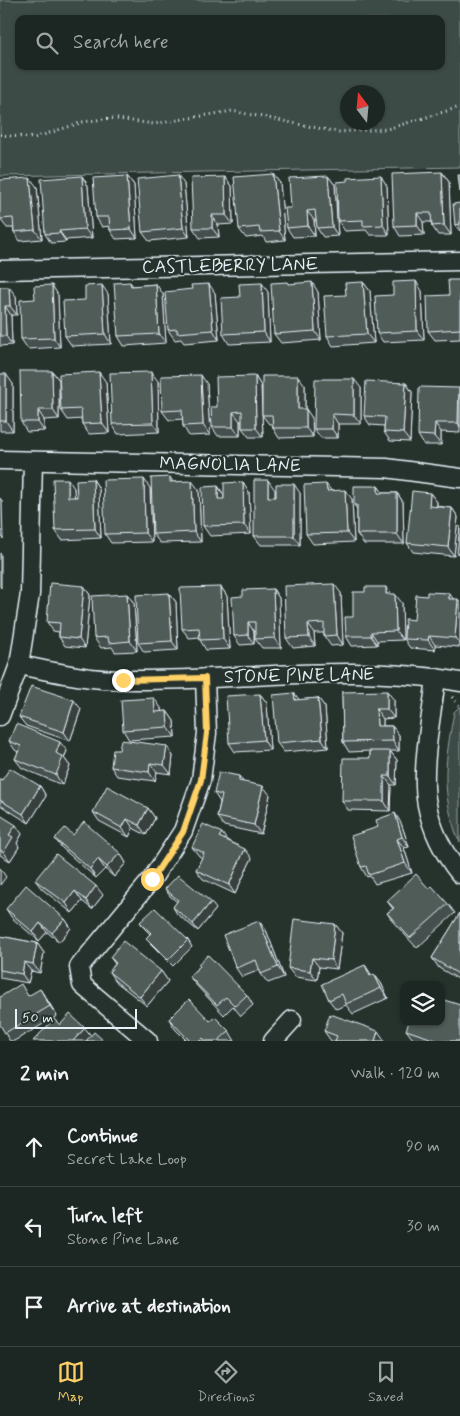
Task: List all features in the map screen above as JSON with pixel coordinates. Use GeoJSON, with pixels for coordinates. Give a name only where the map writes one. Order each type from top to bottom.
{"type":"FeatureCollection","features":[{"type":"Feature","properties":{"kind":"street","name":"CASTLEBERRY LANE"},"geometry":{"type":"LineString","coordinates":[[0,270],[460,261]]}},
{"type":"Feature","properties":{"kind":"street","name":"MAGNOLIA LANE"},"geometry":{"type":"LineString","coordinates":[[0,460],[386,468],[460,478]]}},
{"type":"Feature","properties":{"kind":"street"},"geometry":{"type":"LineString","coordinates":[[0,716],[19,665],[30,594],[34,461]]}},
{"type":"Feature","properties":{"kind":"street","name":"STONE PINE LANE"},"geometry":{"type":"LineString","coordinates":[[19,665],[77,676],[123,680],[350,673],[436,678],[460,682]]}},
{"type":"Feature","properties":{"kind":"street"},"geometry":{"type":"LineString","coordinates":[[148,1041],[82,985],[79,967],[152,879],[183,832],[201,780],[207,733],[205,678]]}},
{"type":"Feature","properties":{"kind":"street"},"geometry":{"type":"LineString","coordinates":[[436,678],[425,781],[427,805],[435,832],[448,859],[460,874]]}},
{"type":"Feature","properties":{"kind":"street"},"geometry":{"type":"LineString","coordinates":[[273,1041],[292,1020]]}},
{"type":"Feature","properties":{"kind":"path"},"geometry":{"type":"LineString","coordinates":[[0,135],[34,138],[83,122],[110,118],[154,124],[232,112],[338,132],[387,129],[460,107]]}},
{"type":"Feature","properties":{"kind":"shaded area"},"geometry":{"type":"Polygon","coordinates":[[[0,0],[460,0],[460,167],[0,176],[0,0]]]}},
{"type":"Feature","properties":{"kind":"shaded area"},"geometry":{"type":"Polygon","coordinates":[[[460,706],[460,842],[454,829],[449,806],[446,766],[454,712],[460,706]]]}},
{"type":"Feature","properties":{"kind":"building"},"geometry":{"type":"Polygon","coordinates":[[[442,172],[444,225],[432,226],[431,213],[417,213],[417,225],[394,226],[392,174],[442,172]]]}},
{"type":"Feature","properties":{"kind":"building"},"geometry":{"type":"Polygon","coordinates":[[[273,174],[279,231],[260,232],[259,227],[239,229],[234,177],[273,174]]]}},
{"type":"Feature","properties":{"kind":"building"},"geometry":{"type":"Polygon","coordinates":[[[178,175],[183,228],[142,232],[137,179],[178,175]]]}},
{"type":"Feature","properties":{"kind":"building"},"geometry":{"type":"Polygon","coordinates":[[[458,175],[460,175],[460,192],[458,175]]]}},
{"type":"Feature","properties":{"kind":"building"},"geometry":{"type":"Polygon","coordinates":[[[82,176],[85,229],[45,234],[41,179],[82,176]]]}},
{"type":"Feature","properties":{"kind":"building"},"geometry":{"type":"Polygon","coordinates":[[[127,176],[131,229],[110,230],[109,217],[96,217],[93,178],[127,176]]]}},
{"type":"Feature","properties":{"kind":"building"},"geometry":{"type":"Polygon","coordinates":[[[328,176],[332,227],[317,228],[315,210],[307,211],[308,226],[287,228],[285,208],[291,208],[289,178],[328,176]]]}},
{"type":"Feature","properties":{"kind":"building"},"geometry":{"type":"Polygon","coordinates":[[[381,176],[383,225],[363,226],[363,220],[338,221],[337,182],[347,181],[347,178],[381,176]]]}},
{"type":"Feature","properties":{"kind":"building"},"geometry":{"type":"Polygon","coordinates":[[[225,177],[226,215],[212,215],[212,228],[193,228],[191,178],[225,177]]]}},
{"type":"Feature","properties":{"kind":"building"},"geometry":{"type":"Polygon","coordinates":[[[30,178],[35,230],[14,232],[13,218],[0,219],[0,180],[30,178]]]}},
{"type":"Feature","properties":{"kind":"building"},"geometry":{"type":"Polygon","coordinates":[[[460,203],[460,224],[455,225],[453,204],[460,203]]]}},
{"type":"Feature","properties":{"kind":"building"},"geometry":{"type":"Polygon","coordinates":[[[448,280],[460,280],[460,329],[428,331],[427,296],[449,295],[448,280]]]}},
{"type":"Feature","properties":{"kind":"building"},"geometry":{"type":"Polygon","coordinates":[[[416,281],[417,331],[377,333],[375,296],[393,295],[393,282],[416,281]]]}},
{"type":"Feature","properties":{"kind":"building"},"geometry":{"type":"Polygon","coordinates":[[[130,282],[131,286],[156,284],[159,334],[118,336],[114,283],[130,282]]]}},
{"type":"Feature","properties":{"kind":"building"},"geometry":{"type":"Polygon","coordinates":[[[288,282],[288,284],[312,282],[315,331],[274,334],[271,283],[288,282]]]}},
{"type":"Feature","properties":{"kind":"building"},"geometry":{"type":"Polygon","coordinates":[[[363,282],[367,334],[327,336],[324,296],[346,295],[345,283],[363,282]]]}},
{"type":"Feature","properties":{"kind":"building"},"geometry":{"type":"Polygon","coordinates":[[[262,283],[264,332],[223,334],[221,298],[240,297],[239,284],[262,283]]]}},
{"type":"Feature","properties":{"kind":"building"},"geometry":{"type":"Polygon","coordinates":[[[209,284],[213,330],[177,333],[177,329],[168,330],[165,292],[192,289],[191,285],[209,284]]]}},
{"type":"Feature","properties":{"kind":"building"},"geometry":{"type":"Polygon","coordinates":[[[52,285],[54,338],[21,339],[20,300],[35,299],[34,286],[52,285]]]}},
{"type":"Feature","properties":{"kind":"building"},"geometry":{"type":"Polygon","coordinates":[[[102,285],[105,334],[65,336],[63,301],[85,300],[85,286],[102,285]]]}},
{"type":"Feature","properties":{"kind":"building"},"geometry":{"type":"Polygon","coordinates":[[[0,287],[9,287],[10,306],[5,306],[6,336],[0,336],[0,287]]]}},
{"type":"Feature","properties":{"kind":"building"},"geometry":{"type":"Polygon","coordinates":[[[20,371],[52,371],[53,410],[38,410],[38,422],[21,422],[20,371]]]}},
{"type":"Feature","properties":{"kind":"building"},"geometry":{"type":"Polygon","coordinates":[[[99,372],[102,423],[82,424],[81,409],[61,410],[59,374],[99,372]]]}},
{"type":"Feature","properties":{"kind":"building"},"geometry":{"type":"Polygon","coordinates":[[[151,372],[153,423],[112,424],[110,373],[151,372]]]}},
{"type":"Feature","properties":{"kind":"building"},"geometry":{"type":"Polygon","coordinates":[[[0,374],[6,374],[6,421],[0,421],[0,374]]]}},
{"type":"Feature","properties":{"kind":"building"},"geometry":{"type":"Polygon","coordinates":[[[201,375],[203,425],[183,426],[182,410],[162,411],[161,376],[201,375]]]}},
{"type":"Feature","properties":{"kind":"building"},"geometry":{"type":"Polygon","coordinates":[[[255,376],[256,428],[242,428],[242,411],[233,412],[233,427],[212,427],[211,407],[217,407],[216,377],[255,376]]]}},
{"type":"Feature","properties":{"kind":"building"},"geometry":{"type":"Polygon","coordinates":[[[262,376],[298,376],[298,409],[306,409],[306,428],[273,428],[272,415],[262,415],[262,376]]]}},
{"type":"Feature","properties":{"kind":"building"},"geometry":{"type":"Polygon","coordinates":[[[315,379],[354,379],[354,415],[332,414],[332,429],[314,429],[315,379]]]}},
{"type":"Feature","properties":{"kind":"building"},"geometry":{"type":"Polygon","coordinates":[[[366,381],[406,383],[403,433],[384,432],[385,417],[364,416],[366,381]]]}},
{"type":"Feature","properties":{"kind":"building"},"geometry":{"type":"Polygon","coordinates":[[[419,387],[459,388],[458,423],[435,423],[434,436],[418,435],[419,387]]]}},
{"type":"Feature","properties":{"kind":"building"},"geometry":{"type":"Polygon","coordinates":[[[170,477],[170,482],[192,481],[194,532],[153,534],[151,478],[170,477]]]}},
{"type":"Feature","properties":{"kind":"building"},"geometry":{"type":"Polygon","coordinates":[[[53,479],[68,479],[68,497],[77,497],[76,480],[93,479],[95,529],[55,530],[53,479]]]}},
{"type":"Feature","properties":{"kind":"building"},"geometry":{"type":"Polygon","coordinates":[[[144,479],[145,533],[105,534],[103,480],[144,479]]]}},
{"type":"Feature","properties":{"kind":"building"},"geometry":{"type":"Polygon","coordinates":[[[254,480],[268,480],[268,497],[276,497],[276,484],[294,484],[294,536],[254,536],[254,480]]]}},
{"type":"Feature","properties":{"kind":"building"},"geometry":{"type":"Polygon","coordinates":[[[243,482],[244,525],[203,526],[202,487],[218,486],[218,499],[224,499],[224,483],[243,482]]]}},
{"type":"Feature","properties":{"kind":"building"},"geometry":{"type":"Polygon","coordinates":[[[326,484],[327,491],[345,490],[347,533],[306,534],[304,485],[326,484]]]}},
{"type":"Feature","properties":{"kind":"building"},"geometry":{"type":"Polygon","coordinates":[[[354,486],[378,486],[378,493],[397,493],[397,534],[357,534],[357,505],[354,505],[354,486]]]}},
{"type":"Feature","properties":{"kind":"building"},"geometry":{"type":"Polygon","coordinates":[[[412,491],[430,493],[429,506],[452,508],[448,547],[407,543],[412,491]]]}},
{"type":"Feature","properties":{"kind":"building"},"geometry":{"type":"Polygon","coordinates":[[[460,526],[460,554],[457,553],[460,526]]]}},
{"type":"Feature","properties":{"kind":"building"},"geometry":{"type":"Polygon","coordinates":[[[50,583],[84,586],[79,639],[59,637],[60,623],[47,622],[50,583]]]}},
{"type":"Feature","properties":{"kind":"building"},"geometry":{"type":"Polygon","coordinates":[[[334,584],[337,635],[324,636],[324,623],[308,624],[309,637],[286,638],[284,586],[334,584]]]}},
{"type":"Feature","properties":{"kind":"building"},"geometry":{"type":"Polygon","coordinates":[[[221,587],[223,639],[200,640],[199,628],[182,629],[180,588],[221,587]]]}},
{"type":"Feature","properties":{"kind":"building"},"geometry":{"type":"Polygon","coordinates":[[[365,587],[386,587],[386,594],[395,594],[396,631],[371,632],[371,636],[346,636],[345,617],[353,617],[353,592],[365,592],[365,587]]]}},
{"type":"Feature","properties":{"kind":"building"},"geometry":{"type":"Polygon","coordinates":[[[273,589],[275,638],[255,639],[255,622],[248,622],[248,635],[234,636],[232,597],[243,596],[243,590],[273,589]]]}},
{"type":"Feature","properties":{"kind":"building"},"geometry":{"type":"Polygon","coordinates":[[[427,592],[449,593],[449,599],[458,599],[455,638],[429,636],[428,640],[404,639],[405,619],[414,620],[416,595],[427,596],[427,592]]]}},
{"type":"Feature","properties":{"kind":"building"},"geometry":{"type":"Polygon","coordinates":[[[169,593],[172,641],[138,643],[136,595],[169,593]]]}},
{"type":"Feature","properties":{"kind":"building"},"geometry":{"type":"Polygon","coordinates":[[[127,594],[130,641],[109,643],[108,637],[94,638],[92,596],[127,594]]]}},
{"type":"Feature","properties":{"kind":"building"},"geometry":{"type":"Polygon","coordinates":[[[31,686],[74,700],[64,732],[19,717],[31,686]]]}},
{"type":"Feature","properties":{"kind":"building"},"geometry":{"type":"Polygon","coordinates":[[[387,691],[387,709],[376,709],[377,726],[392,726],[393,741],[343,742],[342,692],[387,691]]]}},
{"type":"Feature","properties":{"kind":"building"},"geometry":{"type":"Polygon","coordinates":[[[294,693],[295,700],[318,698],[322,739],[277,743],[273,695],[294,693]]]}},
{"type":"Feature","properties":{"kind":"building"},"geometry":{"type":"Polygon","coordinates":[[[260,694],[264,740],[229,743],[226,696],[260,694]]]}},
{"type":"Feature","properties":{"kind":"building"},"geometry":{"type":"Polygon","coordinates":[[[154,698],[155,712],[167,711],[168,727],[123,730],[121,700],[154,698]]]}},
{"type":"Feature","properties":{"kind":"building"},"geometry":{"type":"Polygon","coordinates":[[[16,724],[60,742],[56,753],[63,757],[56,775],[15,759],[21,746],[9,741],[16,724]]]}},
{"type":"Feature","properties":{"kind":"building"},"geometry":{"type":"Polygon","coordinates":[[[121,740],[167,746],[164,765],[150,763],[149,772],[111,767],[113,750],[119,750],[121,740]]]}},
{"type":"Feature","properties":{"kind":"building"},"geometry":{"type":"Polygon","coordinates":[[[370,751],[390,751],[390,776],[384,776],[384,801],[342,801],[343,758],[370,758],[370,751]]]}},
{"type":"Feature","properties":{"kind":"building"},"geometry":{"type":"Polygon","coordinates":[[[10,768],[40,786],[23,814],[0,800],[0,779],[2,780],[10,768]]]}},
{"type":"Feature","properties":{"kind":"building"},"geometry":{"type":"Polygon","coordinates":[[[219,772],[239,776],[239,781],[263,786],[254,825],[217,817],[222,795],[214,793],[219,772]]]}},
{"type":"Feature","properties":{"kind":"building"},"geometry":{"type":"Polygon","coordinates":[[[107,786],[148,808],[139,825],[127,819],[122,828],[93,812],[107,786]]]}},
{"type":"Feature","properties":{"kind":"building"},"geometry":{"type":"Polygon","coordinates":[[[395,813],[402,837],[397,839],[405,863],[369,875],[366,866],[361,867],[351,836],[378,827],[376,820],[395,813]]]}},
{"type":"Feature","properties":{"kind":"building"},"geometry":{"type":"Polygon","coordinates":[[[0,815],[16,825],[9,835],[13,837],[4,852],[0,850],[0,815]]]}},
{"type":"Feature","properties":{"kind":"building"},"geometry":{"type":"Polygon","coordinates":[[[84,822],[120,853],[107,867],[98,859],[90,869],[55,839],[65,828],[73,835],[84,822]]]}},
{"type":"Feature","properties":{"kind":"building"},"geometry":{"type":"Polygon","coordinates":[[[203,824],[222,833],[219,837],[245,849],[229,885],[196,870],[204,853],[192,847],[203,824]]]}},
{"type":"Feature","properties":{"kind":"building"},"geometry":{"type":"Polygon","coordinates":[[[56,854],[96,886],[86,900],[75,891],[66,903],[35,880],[56,854]]]}},
{"type":"Feature","properties":{"kind":"building"},"geometry":{"type":"Polygon","coordinates":[[[416,874],[429,889],[432,886],[448,904],[410,938],[387,913],[394,908],[387,901],[416,874]]]}},
{"type":"Feature","properties":{"kind":"building"},"geometry":{"type":"Polygon","coordinates":[[[178,875],[211,902],[193,924],[173,907],[178,900],[165,889],[178,875]]]}},
{"type":"Feature","properties":{"kind":"building"},"geometry":{"type":"Polygon","coordinates":[[[26,885],[65,919],[52,933],[40,923],[33,932],[6,909],[26,885]]]}},
{"type":"Feature","properties":{"kind":"building"},"geometry":{"type":"Polygon","coordinates":[[[155,908],[188,940],[168,960],[146,938],[151,933],[140,922],[155,908]]]}},
{"type":"Feature","properties":{"kind":"building"},"geometry":{"type":"Polygon","coordinates":[[[460,913],[460,975],[432,958],[460,913]]]}},
{"type":"Feature","properties":{"kind":"building"},"geometry":{"type":"Polygon","coordinates":[[[294,919],[335,924],[331,960],[312,958],[310,971],[288,968],[294,919]]]}},
{"type":"Feature","properties":{"kind":"building"},"geometry":{"type":"Polygon","coordinates":[[[259,921],[278,967],[261,974],[256,960],[236,968],[223,935],[259,921]]]}},
{"type":"Feature","properties":{"kind":"building"},"geometry":{"type":"Polygon","coordinates":[[[0,936],[37,943],[33,964],[24,962],[22,974],[0,970],[0,936]]]}},
{"type":"Feature","properties":{"kind":"building"},"geometry":{"type":"Polygon","coordinates":[[[123,941],[161,971],[140,997],[109,972],[116,963],[110,957],[123,941]]]}},
{"type":"Feature","properties":{"kind":"building"},"geometry":{"type":"Polygon","coordinates":[[[208,955],[247,995],[235,1006],[226,997],[217,1005],[189,976],[208,955]]]}},
{"type":"Feature","properties":{"kind":"building"},"geometry":{"type":"Polygon","coordinates":[[[365,965],[370,976],[374,974],[381,988],[346,1004],[342,994],[329,1000],[322,984],[365,965]]]}},
{"type":"Feature","properties":{"kind":"building"},"geometry":{"type":"Polygon","coordinates":[[[21,984],[28,996],[40,989],[50,1006],[5,1033],[0,1025],[0,997],[21,984]]]}},
{"type":"Feature","properties":{"kind":"building"},"geometry":{"type":"Polygon","coordinates":[[[189,999],[210,1021],[215,1017],[229,1031],[218,1041],[206,1041],[203,1038],[200,1041],[190,1041],[169,1019],[189,999]]]}},
{"type":"Feature","properties":{"kind":"building"},"geometry":{"type":"Polygon","coordinates":[[[445,1000],[460,1005],[460,1041],[439,1041],[406,1030],[408,1026],[445,1026],[445,1000]]]}},
{"type":"Feature","properties":{"kind":"building"},"geometry":{"type":"Polygon","coordinates":[[[70,1014],[85,1028],[73,1041],[33,1041],[54,1019],[60,1025],[70,1014]]]}},
{"type":"Feature","properties":{"kind":"building"},"geometry":{"type":"Polygon","coordinates":[[[330,1014],[378,1031],[375,1041],[335,1041],[337,1036],[324,1031],[330,1014]]]}},
{"type":"Feature","properties":{"kind":"building"},"geometry":{"type":"Polygon","coordinates":[[[94,1032],[104,1041],[86,1041],[94,1032]]]}},
{"type":"Feature","properties":{"kind":"route"},"geometry":{"type":"LineString","coordinates":[[123,680],[205,678],[207,733],[201,780],[183,832],[152,879]]}}]}
